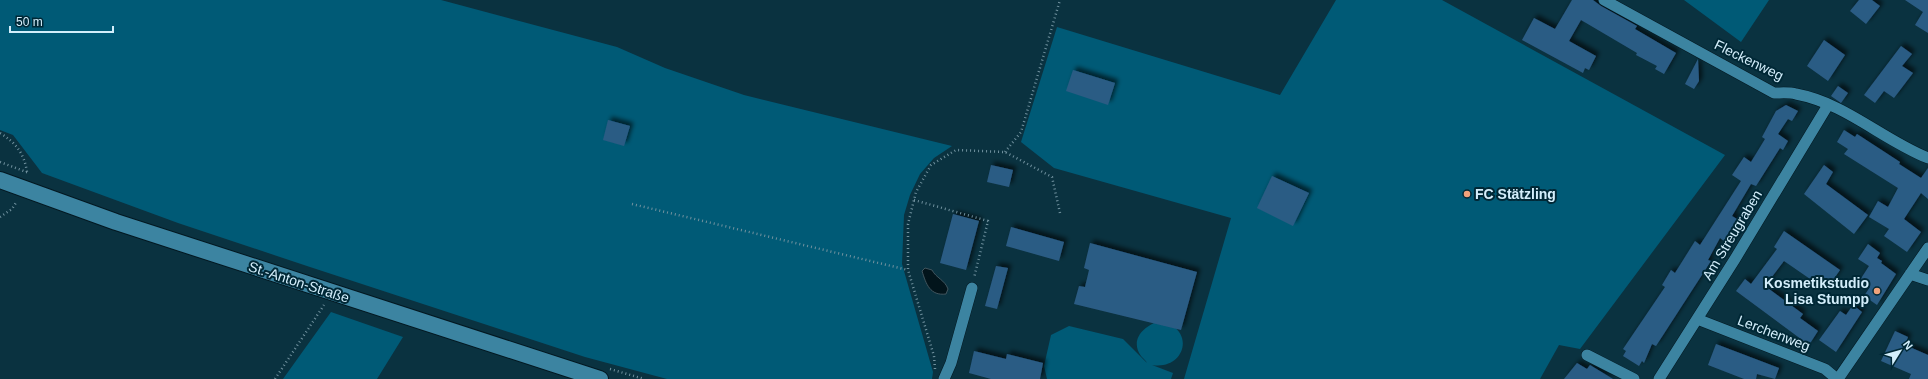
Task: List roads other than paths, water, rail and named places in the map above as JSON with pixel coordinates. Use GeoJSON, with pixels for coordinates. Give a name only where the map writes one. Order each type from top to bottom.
{"type":"FeatureCollection","features":[{"type":"Feature","properties":{"kind":"street","name":"Fleckenweg"},"geometry":{"type":"LineString","coordinates":[[1604,0],[1774,93],[1796,94],[1828,105],[1862,121],[1914,152],[1928,158]]}},
{"type":"Feature","properties":{"kind":"street","name":"Am Streugraben"},"geometry":{"type":"LineString","coordinates":[[1659,379],[1828,105]]}},
{"type":"Feature","properties":{"kind":"street","name":"St.-Anton-Straße"},"geometry":{"type":"LineString","coordinates":[[0,180],[116,222],[600,379]]}},
{"type":"Feature","properties":{"kind":"street"},"geometry":{"type":"LineString","coordinates":[[1838,379],[1928,248]]}},
{"type":"Feature","properties":{"kind":"street"},"geometry":{"type":"LineString","coordinates":[[1910,274],[1928,280]]}},
{"type":"Feature","properties":{"kind":"street"},"geometry":{"type":"LineString","coordinates":[[940,375],[951,363],[972,288]]}},
{"type":"Feature","properties":{"kind":"street","name":"Lerchenweg"},"geometry":{"type":"LineString","coordinates":[[1697,319],[1825,369],[1838,379]]}},
{"type":"Feature","properties":{"kind":"street"},"geometry":{"type":"LineString","coordinates":[[1587,355],[1634,379]]}},
{"type":"Feature","properties":{"kind":"place","name":"FC Stätzling"},"geometry":{"type":"Point","coordinates":[1467,194]}},
{"type":"Feature","properties":{"kind":"place","name":"Kosmetikstudio Lisa Stumpp"},"geometry":{"type":"Point","coordinates":[1877,291]}}]}
